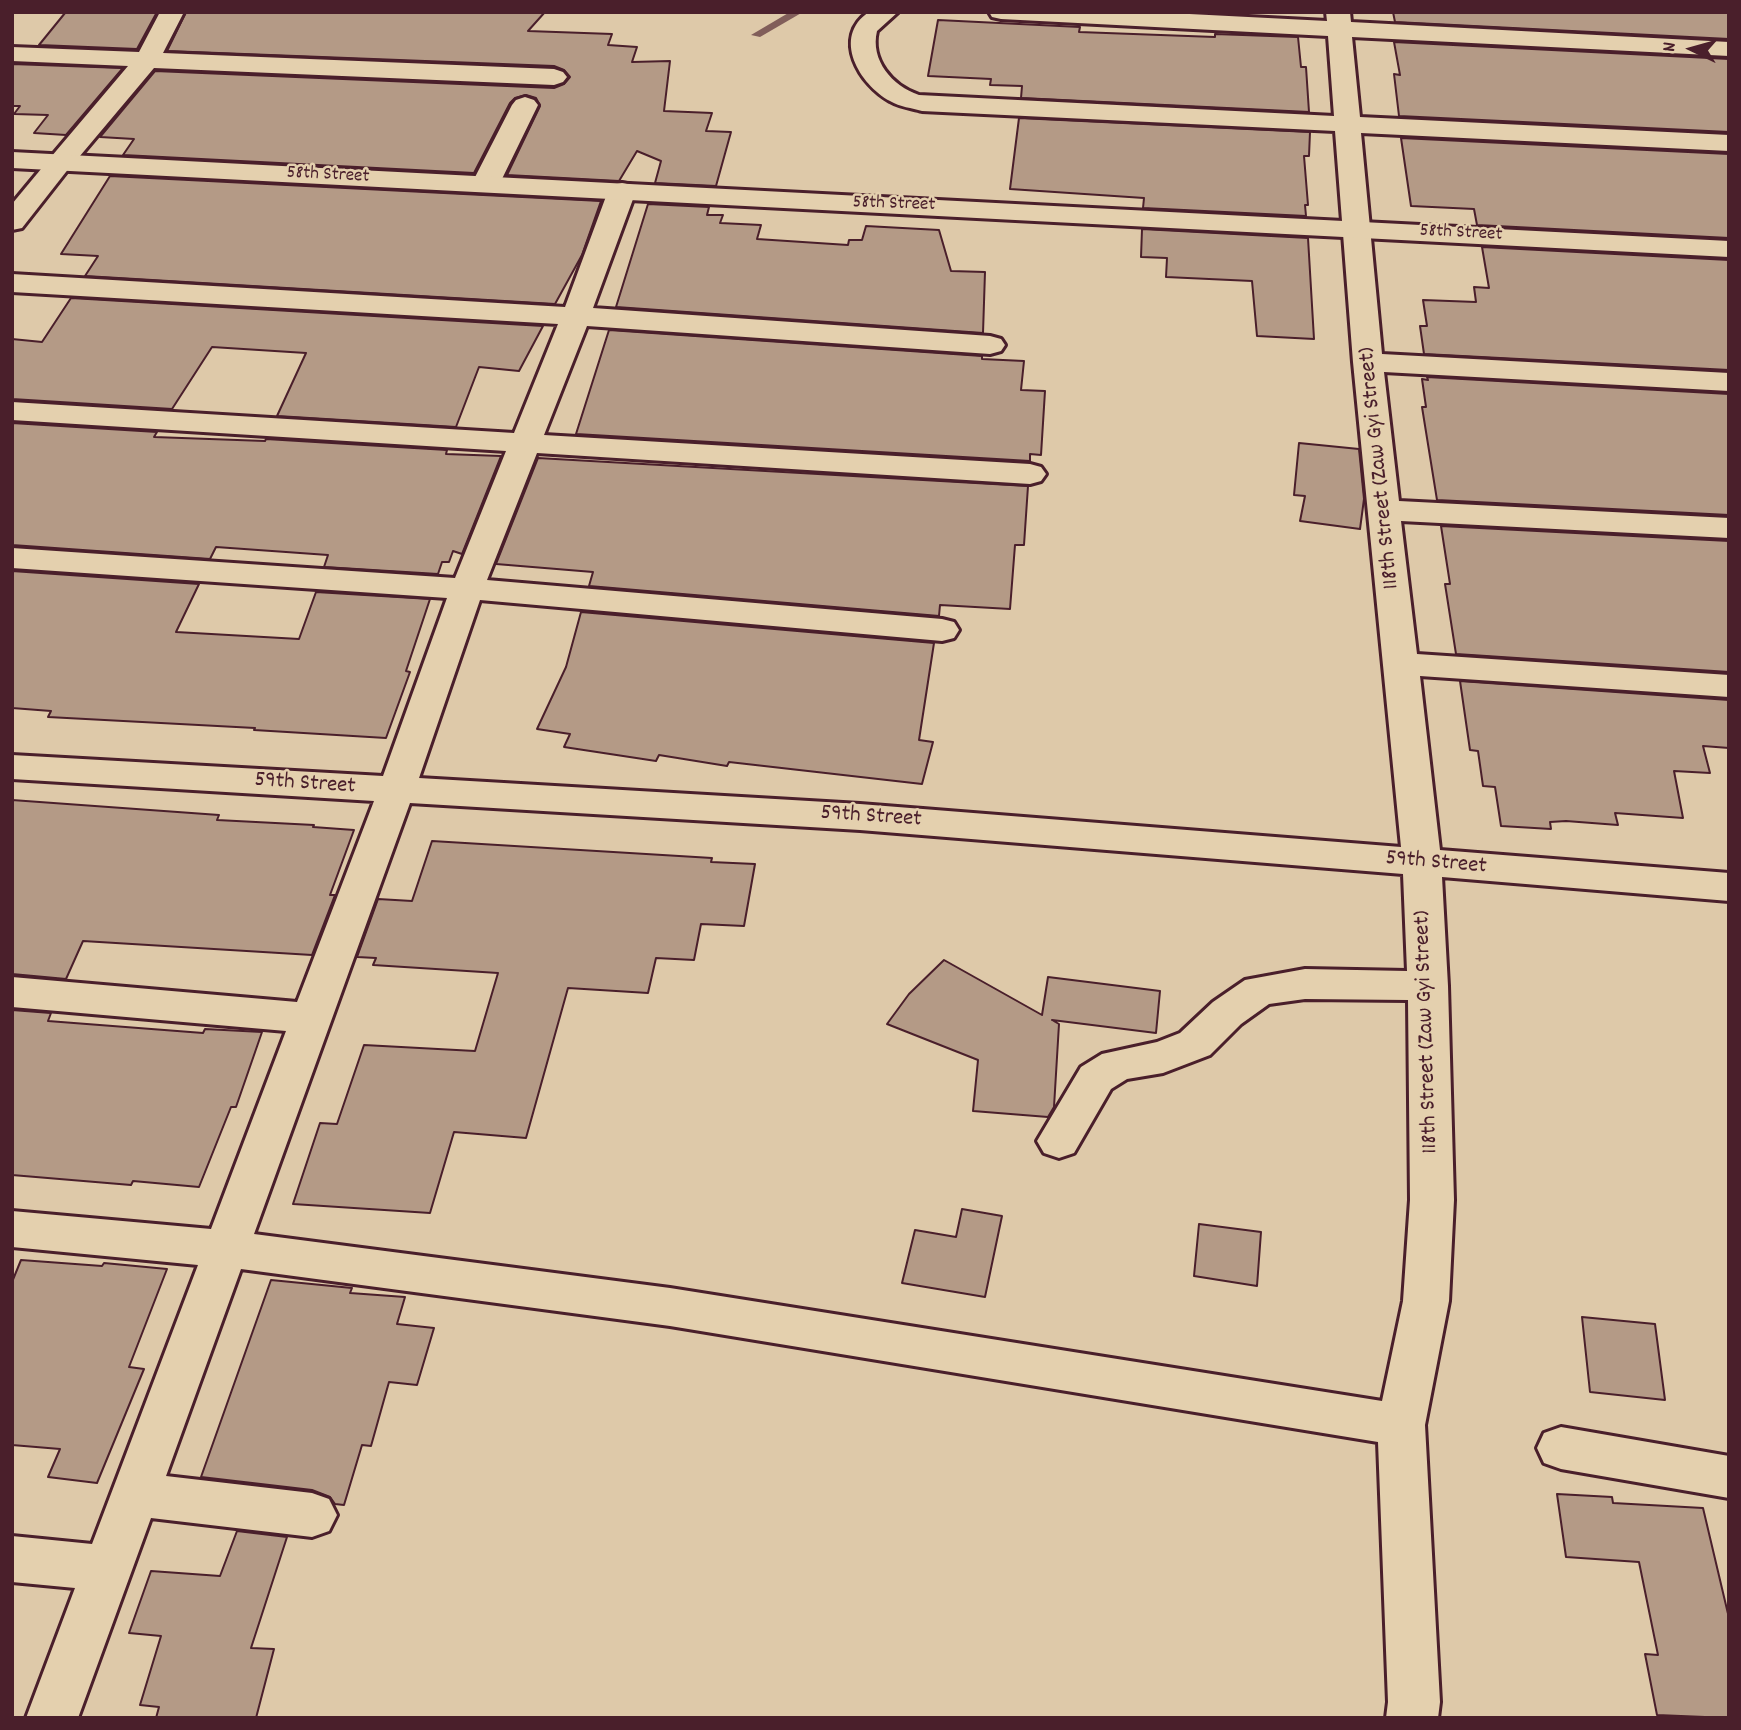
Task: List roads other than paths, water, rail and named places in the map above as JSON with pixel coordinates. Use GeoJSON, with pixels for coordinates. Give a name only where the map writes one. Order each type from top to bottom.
{"type":"FeatureCollection","features":[{"type":"Feature","properties":{"kind":"street"},"geometry":{"type":"LineString","coordinates":[[12,222],[146,61],[172,12]]}},
{"type":"Feature","properties":{"kind":"street"},"geometry":{"type":"LineString","coordinates":[[886,12],[869,22],[862,44],[864,56],[878,79],[897,95],[909,100],[1729,143]]}},
{"type":"Feature","properties":{"kind":"street"},"geometry":{"type":"LineString","coordinates":[[1001,12],[1338,21],[1729,49]]}},
{"type":"Feature","properties":{"kind":"street","name":"118th Street (Zaw Gyi Street)"},"geometry":{"type":"LineString","coordinates":[[1338,21],[1368,362],[1403,664],[1422,863],[1428,986],[1432,1200],[1428,1276],[1426,1301],[1401,1425],[1412,1622],[1412,1718]]}},
{"type":"Feature","properties":{"kind":"street"},"geometry":{"type":"LineString","coordinates":[[12,54],[554,77]]}},
{"type":"Feature","properties":{"kind":"street"},"geometry":{"type":"LineString","coordinates":[[486,183],[525,104]]}},
{"type":"Feature","properties":{"kind":"street","name":"58th Street"},"geometry":{"type":"LineString","coordinates":[[12,160],[1729,248]]}},
{"type":"Feature","properties":{"kind":"street"},"geometry":{"type":"LineString","coordinates":[[52,1718],[396,791],[467,589],[576,316],[622,191]]}},
{"type":"Feature","properties":{"kind":"street"},"geometry":{"type":"LineString","coordinates":[[12,283],[576,316],[990,345]]}},
{"type":"Feature","properties":{"kind":"street"},"geometry":{"type":"LineString","coordinates":[[1368,362],[1729,382]]}},
{"type":"Feature","properties":{"kind":"street"},"geometry":{"type":"LineString","coordinates":[[12,411],[1030,474]]}},
{"type":"Feature","properties":{"kind":"street"},"geometry":{"type":"LineString","coordinates":[[1386,510],[1729,528]]}},
{"type":"Feature","properties":{"kind":"street"},"geometry":{"type":"LineString","coordinates":[[12,558],[467,589],[942,630]]}},
{"type":"Feature","properties":{"kind":"street"},"geometry":{"type":"LineString","coordinates":[[1403,664],[1729,686]]}},
{"type":"Feature","properties":{"kind":"street","name":"59th Street"},"geometry":{"type":"LineString","coordinates":[[12,767],[860,817],[1729,887]]}},
{"type":"Feature","properties":{"kind":"street"},"geometry":{"type":"LineString","coordinates":[[1059,1141],[1096,1078],[1116,1065],[1163,1058],[1195,1044],[1227,1013],[1259,991],[1304,984],[1428,986]]}},
{"type":"Feature","properties":{"kind":"street"},"geometry":{"type":"LineString","coordinates":[[12,992],[310,1018]]}},
{"type":"Feature","properties":{"kind":"street"},"geometry":{"type":"LineString","coordinates":[[12,1229],[225,1249],[670,1307],[1401,1425]]}},
{"type":"Feature","properties":{"kind":"street"},"geometry":{"type":"LineString","coordinates":[[1561,1448],[1729,1477]]}},
{"type":"Feature","properties":{"kind":"street"},"geometry":{"type":"LineString","coordinates":[[133,1494],[312,1514]]}},
{"type":"Feature","properties":{"kind":"street"},"geometry":{"type":"LineString","coordinates":[[12,1559],[107,1568]]}},
{"type":"Feature","properties":{"kind":"waterway"},"geometry":{"type":"LineString","coordinates":[[756,35],[798,12]]}}]}
